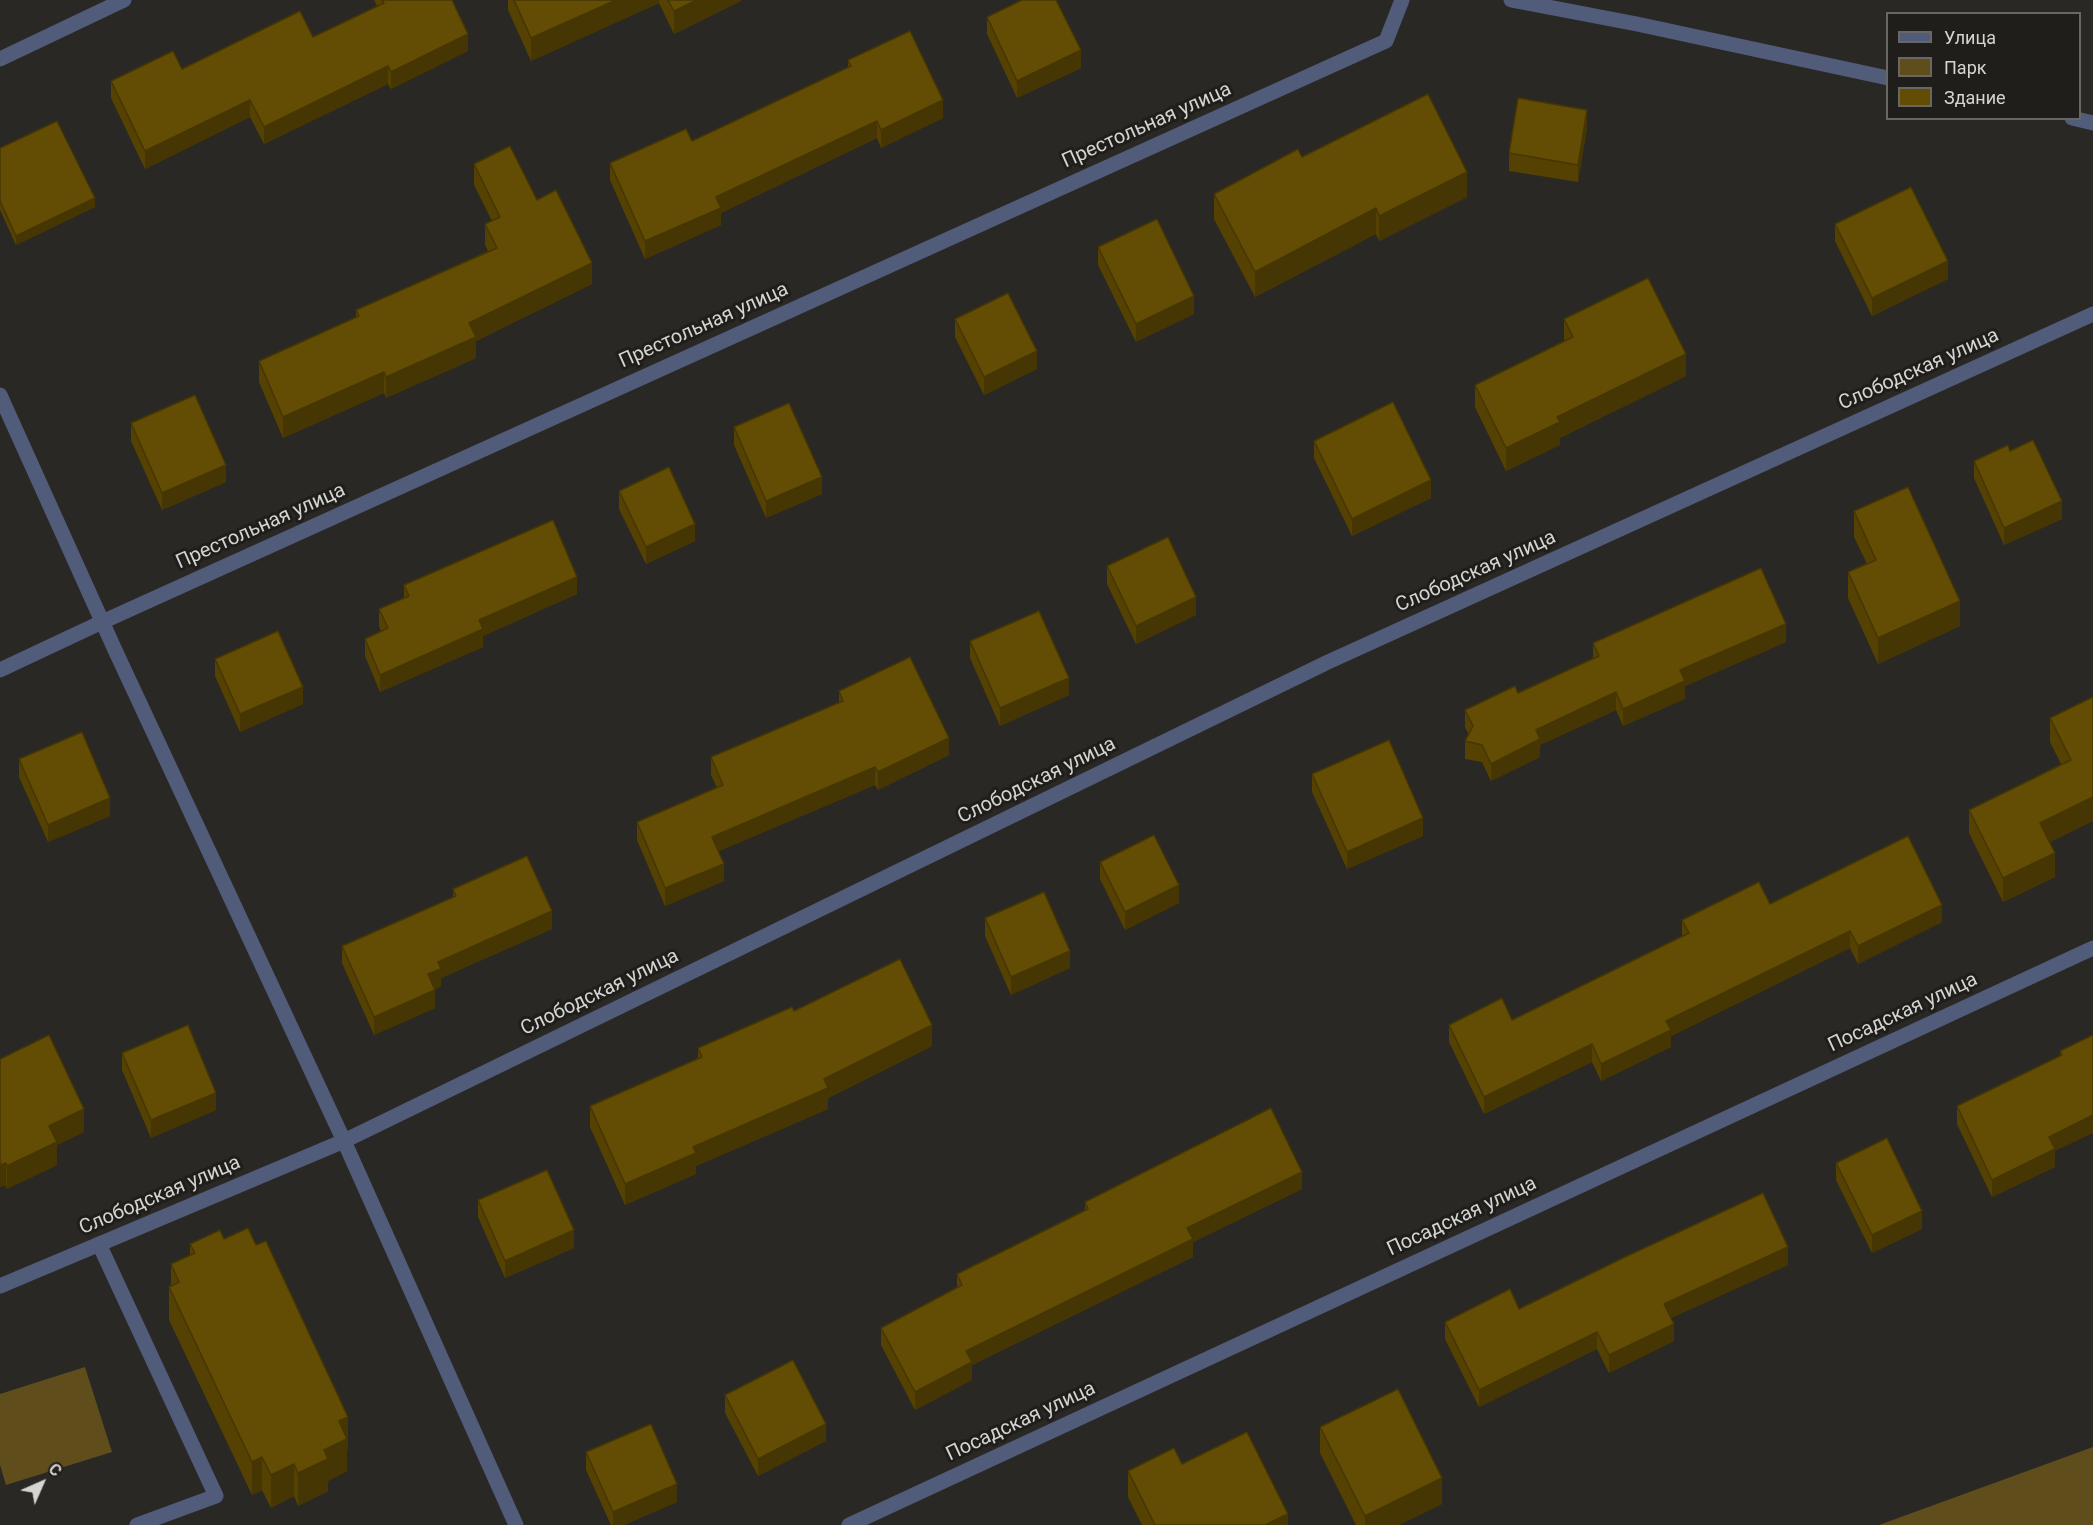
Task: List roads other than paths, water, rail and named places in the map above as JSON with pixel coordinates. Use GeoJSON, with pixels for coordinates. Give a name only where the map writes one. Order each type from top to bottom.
{"type":"FeatureCollection","features":[{"type":"Feature","properties":{"kind":"street"},"geometry":{"type":"LineString","coordinates":[[0,58],[124,0]]}},
{"type":"Feature","properties":{"kind":"street","name":"Престольная улица"},"geometry":{"type":"LineString","coordinates":[[0,670],[1386,40],[1402,0]]}},
{"type":"Feature","properties":{"kind":"street"},"geometry":{"type":"LineString","coordinates":[[1511,0],[1637,24],[1886,78]]}},
{"type":"Feature","properties":{"kind":"street","name":"Слободская улица"},"geometry":{"type":"LineString","coordinates":[[0,1286],[344,1141],[1328,662],[2093,314]]}},
{"type":"Feature","properties":{"kind":"street"},"geometry":{"type":"LineString","coordinates":[[0,395],[102,622],[344,1141],[516,1525]]}},
{"type":"Feature","properties":{"kind":"street","name":"Посадская улица"},"geometry":{"type":"LineString","coordinates":[[849,1525],[2093,948]]}},
{"type":"Feature","properties":{"kind":"street"},"geometry":{"type":"LineString","coordinates":[[99,1244],[216,1496],[137,1525]]}}]}
